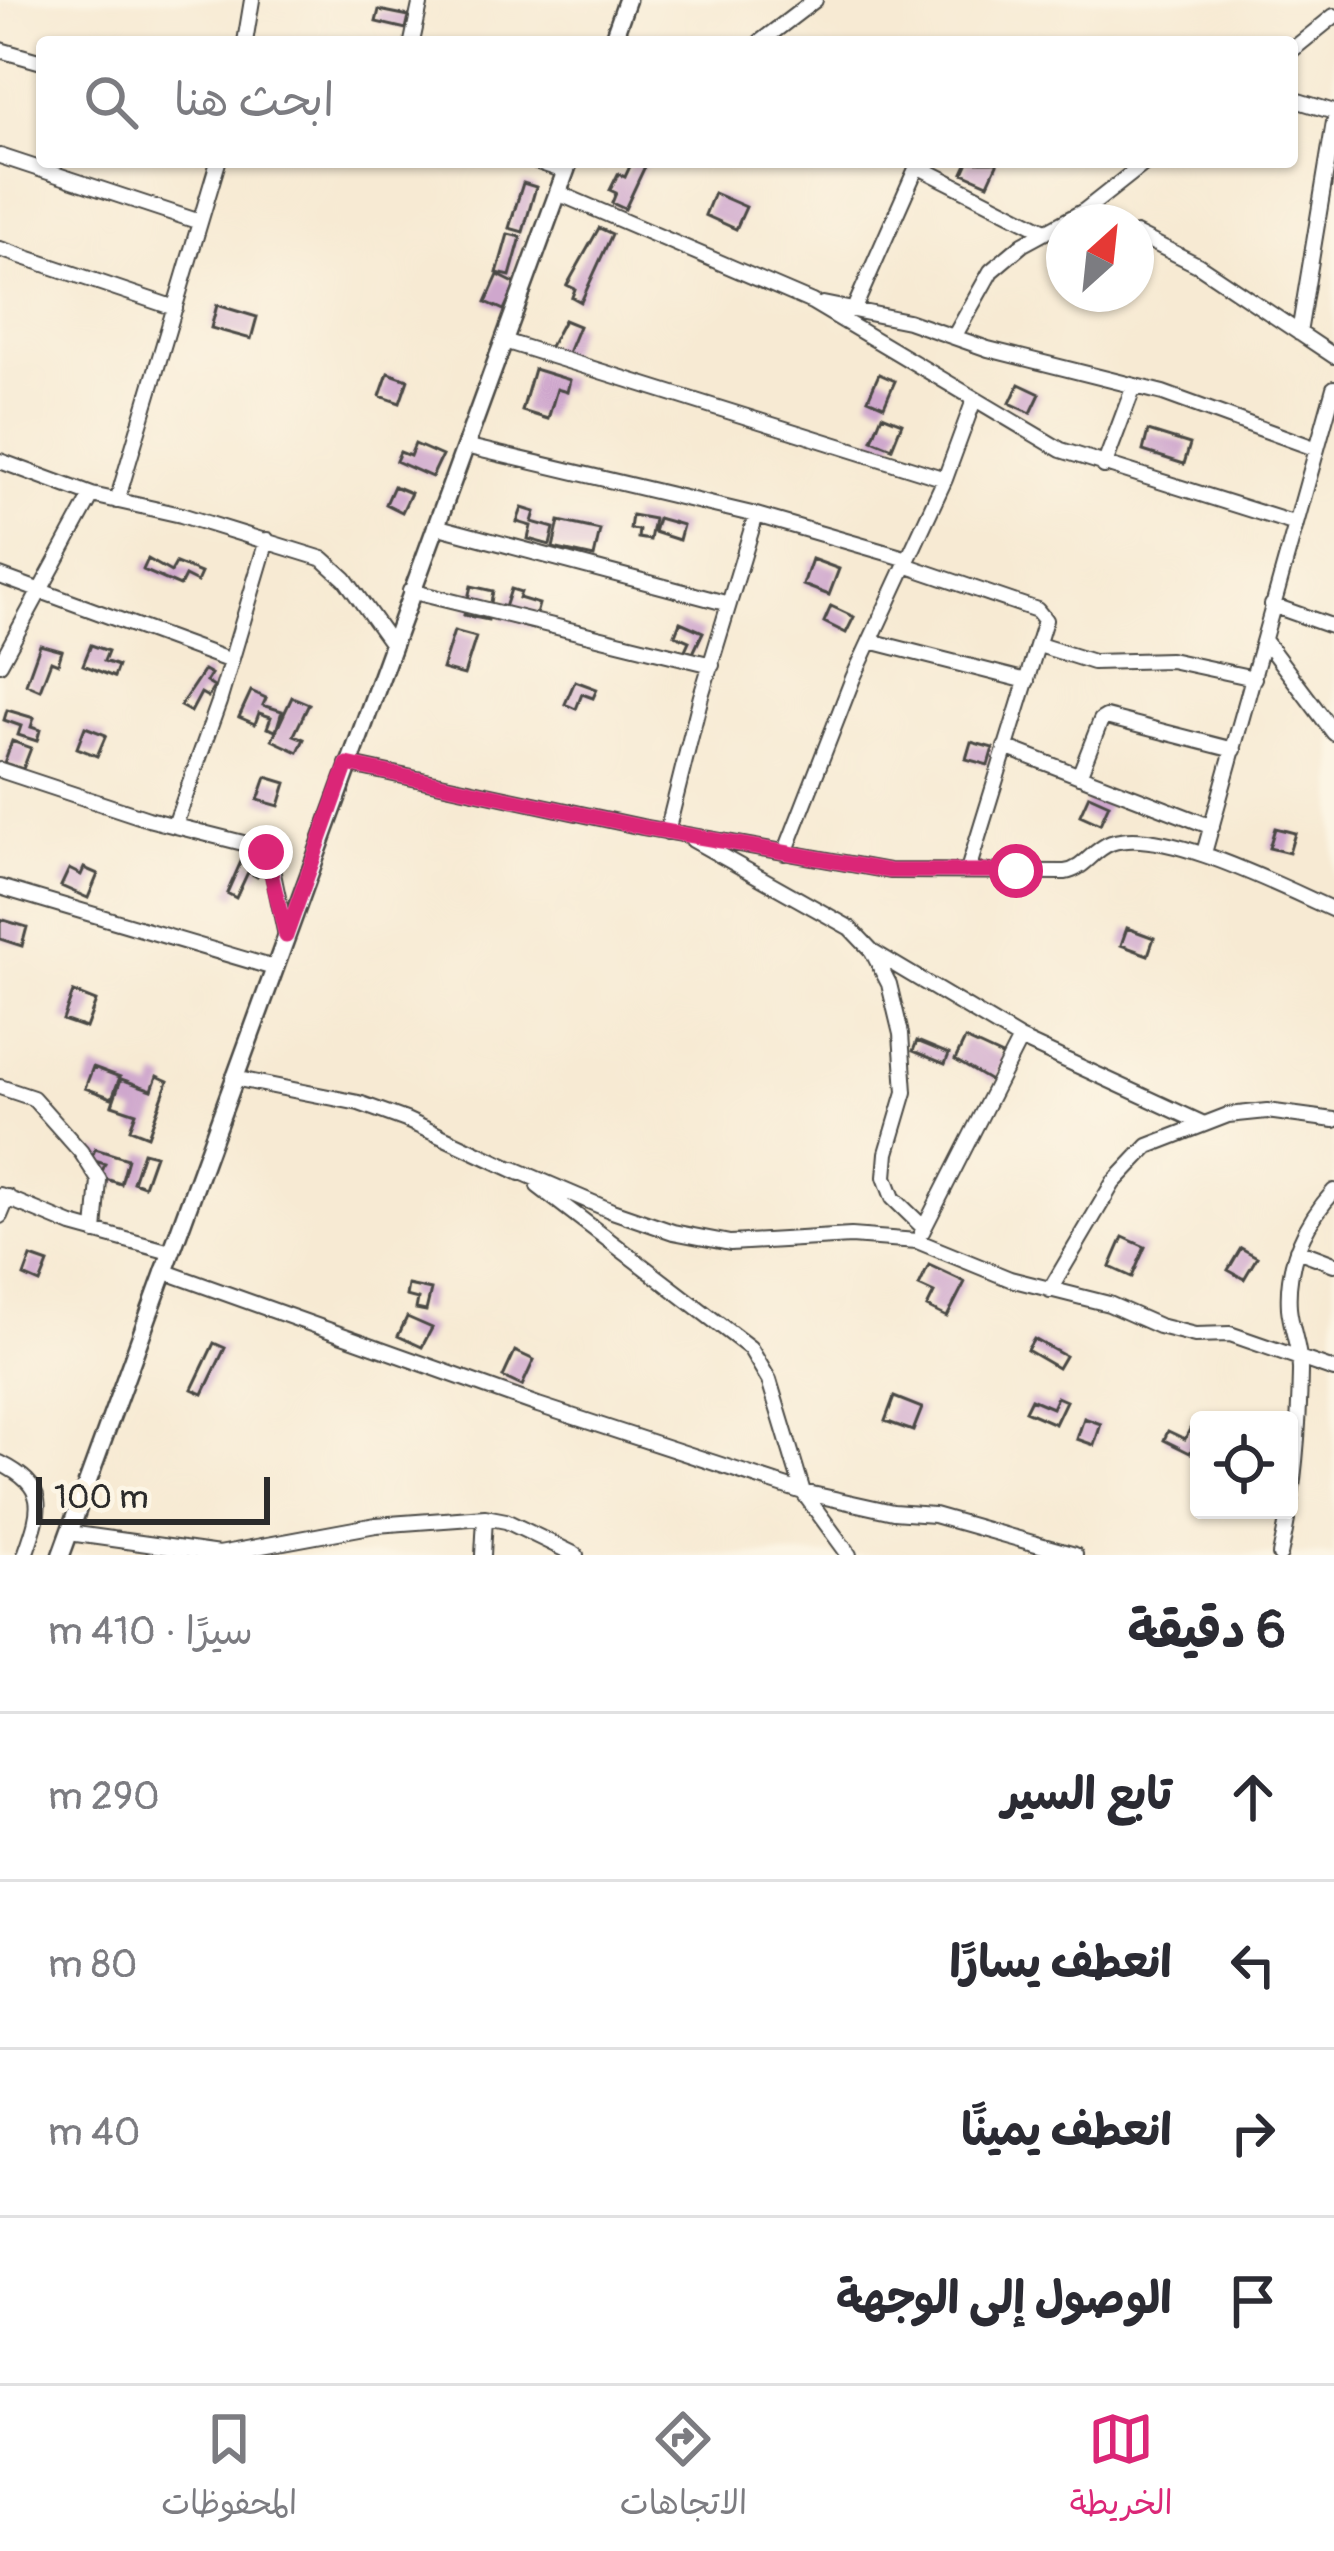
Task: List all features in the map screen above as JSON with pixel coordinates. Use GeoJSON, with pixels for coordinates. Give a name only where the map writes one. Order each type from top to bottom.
{"type":"FeatureCollection","features":[{"type":"Feature","properties":{"kind":"street"},"geometry":{"type":"LineString","coordinates":[[246,36],[252,0]]}},
{"type":"Feature","properties":{"kind":"street"},"geometry":{"type":"LineString","coordinates":[[413,36],[421,0]]}},
{"type":"Feature","properties":{"kind":"street"},"geometry":{"type":"LineString","coordinates":[[614,36],[627,0]]}},
{"type":"Feature","properties":{"kind":"street"},"geometry":{"type":"LineString","coordinates":[[769,36],[815,0]]}},
{"type":"Feature","properties":{"kind":"street"},"geometry":{"type":"LineString","coordinates":[[1298,45],[1334,16]]}},
{"type":"Feature","properties":{"kind":"street"},"geometry":{"type":"LineString","coordinates":[[0,50],[36,60]]}},
{"type":"Feature","properties":{"kind":"street"},"geometry":{"type":"LineString","coordinates":[[1298,101],[1334,112]]}},
{"type":"Feature","properties":{"kind":"street"},"geometry":{"type":"LineString","coordinates":[[1299,333],[1328,214],[1334,122]]}},
{"type":"Feature","properties":{"kind":"street"},"geometry":{"type":"LineString","coordinates":[[0,156],[36,168]]}},
{"type":"Feature","properties":{"kind":"street"},"geometry":{"type":"LineString","coordinates":[[36,168],[200,222]]}},
{"type":"Feature","properties":{"kind":"street"},"geometry":{"type":"LineString","coordinates":[[117,501],[216,168]]}},
{"type":"Feature","properties":{"kind":"street"},"geometry":{"type":"LineString","coordinates":[[61,1555],[567,168]]}},
{"type":"Feature","properties":{"kind":"street"},"geometry":{"type":"LineString","coordinates":[[854,309],[918,168]]}},
{"type":"Feature","properties":{"kind":"street"},"geometry":{"type":"LineString","coordinates":[[925,168],[1045,231]]}},
{"type":"Feature","properties":{"kind":"street"},"geometry":{"type":"LineString","coordinates":[[1093,204],[1138,168]]}},
{"type":"Feature","properties":{"kind":"street"},"geometry":{"type":"LineString","coordinates":[[558,193],[812,302],[1061,450],[1296,524]]}},
{"type":"Feature","properties":{"kind":"street"},"geometry":{"type":"LineString","coordinates":[[954,337],[991,272],[1045,231]]}},
{"type":"Feature","properties":{"kind":"street"},"geometry":{"type":"LineString","coordinates":[[1154,243],[1198,266],[1334,356]]}},
{"type":"Feature","properties":{"kind":"street"},"geometry":{"type":"LineString","coordinates":[[0,249],[175,308]]}},
{"type":"Feature","properties":{"kind":"street"},"geometry":{"type":"LineString","coordinates":[[812,302],[854,309],[1134,386],[1324,444]]}},
{"type":"Feature","properties":{"kind":"street"},"geometry":{"type":"LineString","coordinates":[[504,341],[945,479]]}},
{"type":"Feature","properties":{"kind":"street"},"geometry":{"type":"LineString","coordinates":[[1104,466],[1134,386]]}},
{"type":"Feature","properties":{"kind":"street"},"geometry":{"type":"LineString","coordinates":[[1204,854],[1272,605],[1324,444],[1334,388]]}},
{"type":"Feature","properties":{"kind":"street"},"geometry":{"type":"LineString","coordinates":[[785,853],[870,640],[945,479],[974,400]]}},
{"type":"Feature","properties":{"kind":"street"},"geometry":{"type":"LineString","coordinates":[[464,446],[756,515],[907,562],[1037,610],[1045,620],[1039,645],[968,870]]}},
{"type":"Feature","properties":{"kind":"street"},"geometry":{"type":"LineString","coordinates":[[0,461],[92,495],[267,540],[322,560],[345,579],[391,644]]}},
{"type":"Feature","properties":{"kind":"street"},"geometry":{"type":"LineString","coordinates":[[0,664],[92,495]]}},
{"type":"Feature","properties":{"kind":"street"},"geometry":{"type":"LineString","coordinates":[[667,832],[756,515]]}},
{"type":"Feature","properties":{"kind":"street"},"geometry":{"type":"LineString","coordinates":[[435,526],[729,604]]}},
{"type":"Feature","properties":{"kind":"street"},"geometry":{"type":"LineString","coordinates":[[176,824],[267,540]]}},
{"type":"Feature","properties":{"kind":"street"},"geometry":{"type":"LineString","coordinates":[[0,576],[231,661]]}},
{"type":"Feature","properties":{"kind":"street"},"geometry":{"type":"LineString","coordinates":[[410,591],[712,665]]}},
{"type":"Feature","properties":{"kind":"street"},"geometry":{"type":"LineString","coordinates":[[1272,605],[1334,627]]}},
{"type":"Feature","properties":{"kind":"street"},"geometry":{"type":"LineString","coordinates":[[870,640],[1027,681]]}},
{"type":"Feature","properties":{"kind":"street"},"geometry":{"type":"LineString","coordinates":[[1264,640],[1334,734]]}},
{"type":"Feature","properties":{"kind":"street"},"geometry":{"type":"LineString","coordinates":[[1039,645],[1093,662],[1170,660],[1254,678]]}},
{"type":"Feature","properties":{"kind":"street"},"geometry":{"type":"LineString","coordinates":[[1079,776],[1106,717],[1234,750]]}},
{"type":"Feature","properties":{"kind":"street"},"geometry":{"type":"LineString","coordinates":[[1005,747],[1212,827]]}},
{"type":"Feature","properties":{"kind":"street"},"geometry":{"type":"LineString","coordinates":[[347,764],[667,832],[890,871],[1078,870],[1108,844],[1166,844],[1204,854],[1334,910]]}},
{"type":"Feature","properties":{"kind":"street"},"geometry":{"type":"LineString","coordinates":[[0,770],[266,852],[286,936]]}},
{"type":"Feature","properties":{"kind":"street"},"geometry":{"type":"LineString","coordinates":[[684,835],[834,918],[872,951],[1020,1039],[1204,1124]]}},
{"type":"Feature","properties":{"kind":"street"},"geometry":{"type":"LineString","coordinates":[[0,887],[274,968]]}},
{"type":"Feature","properties":{"kind":"street"},"geometry":{"type":"LineString","coordinates":[[872,951],[889,984],[901,1034],[905,1091],[885,1177],[893,1198],[921,1235]]}},
{"type":"Feature","properties":{"kind":"street"},"geometry":{"type":"LineString","coordinates":[[921,1235],[1020,1039]]}},
{"type":"Feature","properties":{"kind":"street"},"geometry":{"type":"LineString","coordinates":[[233,1078],[359,1103],[611,1211],[673,1232],[730,1243],[921,1235],[1010,1279],[1109,1304],[1159,1326],[1196,1335],[1230,1334],[1334,1370]]}},
{"type":"Feature","properties":{"kind":"street"},"geometry":{"type":"LineString","coordinates":[[0,1087],[33,1098],[91,1166],[99,1180],[94,1232]]}},
{"type":"Feature","properties":{"kind":"street"},"geometry":{"type":"LineString","coordinates":[[1050,1290],[1113,1183],[1148,1146],[1228,1115],[1267,1111],[1334,1120]]}},
{"type":"Feature","properties":{"kind":"street"},"geometry":{"type":"LineString","coordinates":[[514,1169],[750,1348],[769,1381],[803,1492],[849,1555]]}},
{"type":"Feature","properties":{"kind":"street"},"geometry":{"type":"LineString","coordinates":[[1280,1555],[1291,1505],[1301,1358],[1289,1305],[1297,1250],[1317,1210],[1334,1191]]}},
{"type":"Feature","properties":{"kind":"street"},"geometry":{"type":"LineString","coordinates":[[0,1216],[4,1196],[94,1232],[170,1252]]}},
{"type":"Feature","properties":{"kind":"street"},"geometry":{"type":"LineString","coordinates":[[1297,1250],[1334,1264]]}},
{"type":"Feature","properties":{"kind":"street"},"geometry":{"type":"LineString","coordinates":[[164,1271],[538,1405],[803,1492],[893,1512],[934,1515],[1076,1555]]}},
{"type":"Feature","properties":{"kind":"street"},"geometry":{"type":"LineString","coordinates":[[0,1463],[28,1479],[36,1491],[40,1514],[25,1555]]}},
{"type":"Feature","properties":{"kind":"street"},"geometry":{"type":"LineString","coordinates":[[69,1533],[219,1554],[376,1526],[485,1517],[518,1526],[576,1555]]}},
{"type":"Feature","properties":{"kind":"street"},"geometry":{"type":"LineString","coordinates":[[483,1555],[485,1517]]}},
{"type":"Feature","properties":{"kind":"building"},"geometry":{"type":"Polygon","coordinates":[[[379,10],[409,16],[406,29],[376,22],[379,10]]]}},
{"type":"Feature","properties":{"kind":"building"},"geometry":{"type":"Polygon","coordinates":[[[629,168],[644,168],[625,209],[612,203],[616,193],[610,190],[618,174],[625,177],[629,168]]]}},
{"type":"Feature","properties":{"kind":"building"},"geometry":{"type":"Polygon","coordinates":[[[965,168],[995,168],[988,184],[963,173],[965,168]]]}},
{"type":"Feature","properties":{"kind":"building"},"geometry":{"type":"Polygon","coordinates":[[[523,183],[536,187],[523,232],[509,228],[523,183]]]}},
{"type":"Feature","properties":{"kind":"building"},"geometry":{"type":"Polygon","coordinates":[[[714,193],[746,207],[736,229],[705,215],[714,193]]]}},
{"type":"Feature","properties":{"kind":"building"},"geometry":{"type":"Polygon","coordinates":[[[599,228],[612,234],[581,302],[572,297],[575,289],[567,285],[599,228]]]}},
{"type":"Feature","properties":{"kind":"building"},"geometry":{"type":"Polygon","coordinates":[[[508,234],[521,237],[510,276],[497,273],[508,234]]]}},
{"type":"Feature","properties":{"kind":"building"},"geometry":{"type":"Polygon","coordinates":[[[498,275],[516,284],[504,310],[486,302],[498,275]]]}},
{"type":"Feature","properties":{"kind":"building"},"geometry":{"type":"Polygon","coordinates":[[[217,305],[257,317],[251,339],[211,328],[217,305]]]}},
{"type":"Feature","properties":{"kind":"building"},"geometry":{"type":"Polygon","coordinates":[[[564,320],[579,326],[565,360],[547,352],[564,320]]]}},
{"type":"Feature","properties":{"kind":"building"},"geometry":{"type":"Polygon","coordinates":[[[534,369],[570,380],[567,392],[557,389],[548,419],[522,411],[534,369]]]}},
{"type":"Feature","properties":{"kind":"building"},"geometry":{"type":"Polygon","coordinates":[[[388,373],[408,380],[400,403],[380,396],[388,373]]]}},
{"type":"Feature","properties":{"kind":"building"},"geometry":{"type":"Polygon","coordinates":[[[879,374],[895,381],[884,406],[868,399],[879,374]]]}},
{"type":"Feature","properties":{"kind":"building"},"geometry":{"type":"Polygon","coordinates":[[[1019,384],[1040,394],[1031,413],[1010,403],[1019,384]]]}},
{"type":"Feature","properties":{"kind":"building"},"geometry":{"type":"Polygon","coordinates":[[[882,415],[902,423],[892,448],[872,440],[882,415]]]}},
{"type":"Feature","properties":{"kind":"building"},"geometry":{"type":"Polygon","coordinates":[[[1148,431],[1190,444],[1184,464],[1143,451],[1148,431]]]}},
{"type":"Feature","properties":{"kind":"building"},"geometry":{"type":"Polygon","coordinates":[[[415,444],[442,456],[432,477],[396,461],[400,452],[410,456],[415,444]]]}},
{"type":"Feature","properties":{"kind":"building"},"geometry":{"type":"Polygon","coordinates":[[[394,486],[411,493],[402,512],[386,504],[394,486]]]}},
{"type":"Feature","properties":{"kind":"building"},"geometry":{"type":"Polygon","coordinates":[[[522,508],[535,512],[532,522],[554,528],[550,545],[528,539],[531,526],[517,522],[522,508]]]}},
{"type":"Feature","properties":{"kind":"building"},"geometry":{"type":"Polygon","coordinates":[[[632,515],[654,519],[650,540],[638,538],[639,530],[630,529],[632,515]]]}},
{"type":"Feature","properties":{"kind":"building"},"geometry":{"type":"Polygon","coordinates":[[[658,518],[683,525],[679,540],[654,532],[658,518]]]}},
{"type":"Feature","properties":{"kind":"building"},"geometry":{"type":"Polygon","coordinates":[[[559,521],[600,530],[594,557],[553,548],[559,521]]]}},
{"type":"Feature","properties":{"kind":"building"},"geometry":{"type":"Polygon","coordinates":[[[148,559],[171,572],[176,563],[201,573],[197,582],[185,576],[180,586],[143,570],[148,559]]]}},
{"type":"Feature","properties":{"kind":"building"},"geometry":{"type":"Polygon","coordinates":[[[812,559],[839,569],[829,595],[803,585],[812,559]]]}},
{"type":"Feature","properties":{"kind":"building"},"geometry":{"type":"Polygon","coordinates":[[[471,586],[493,591],[488,620],[464,615],[471,586]]]}},
{"type":"Feature","properties":{"kind":"building"},"geometry":{"type":"Polygon","coordinates":[[[511,589],[521,592],[519,598],[539,604],[532,629],[501,620],[511,589]]]}},
{"type":"Feature","properties":{"kind":"building"},"geometry":{"type":"Polygon","coordinates":[[[831,606],[854,617],[846,633],[824,622],[831,606]]]}},
{"type":"Feature","properties":{"kind":"building"},"geometry":{"type":"Polygon","coordinates":[[[680,622],[703,632],[693,653],[685,650],[689,641],[675,635],[680,622]]]}},
{"type":"Feature","properties":{"kind":"building"},"geometry":{"type":"Polygon","coordinates":[[[454,631],[476,637],[464,675],[442,669],[454,631]]]}},
{"type":"Feature","properties":{"kind":"building"},"geometry":{"type":"Polygon","coordinates":[[[40,645],[62,651],[58,664],[51,661],[40,690],[26,684],[40,645]]]}},
{"type":"Feature","properties":{"kind":"building"},"geometry":{"type":"Polygon","coordinates":[[[91,645],[108,651],[104,661],[118,666],[114,677],[83,665],[91,645]]]}},
{"type":"Feature","properties":{"kind":"building"},"geometry":{"type":"Polygon","coordinates":[[[204,670],[211,674],[206,682],[214,687],[208,697],[201,693],[191,712],[180,706],[204,670]]]}},
{"type":"Feature","properties":{"kind":"building"},"geometry":{"type":"Polygon","coordinates":[[[575,681],[597,689],[593,698],[582,694],[576,709],[565,704],[575,681]]]}},
{"type":"Feature","properties":{"kind":"building"},"geometry":{"type":"Polygon","coordinates":[[[251,691],[266,698],[263,705],[282,711],[276,731],[267,728],[271,717],[259,713],[255,724],[239,717],[251,691]]]}},
{"type":"Feature","properties":{"kind":"building"},"geometry":{"type":"Polygon","coordinates":[[[292,697],[309,704],[294,735],[304,739],[298,752],[272,740],[292,697]]]}},
{"type":"Feature","properties":{"kind":"building"},"geometry":{"type":"Polygon","coordinates":[[[7,710],[34,718],[31,727],[40,730],[37,741],[18,735],[21,726],[4,720],[7,710]]]}},
{"type":"Feature","properties":{"kind":"building"},"geometry":{"type":"Polygon","coordinates":[[[85,727],[106,735],[97,756],[77,748],[85,727]]]}},
{"type":"Feature","properties":{"kind":"building"},"geometry":{"type":"Polygon","coordinates":[[[12,741],[31,748],[23,769],[4,763],[12,741]]]}},
{"type":"Feature","properties":{"kind":"building"},"geometry":{"type":"Polygon","coordinates":[[[971,742],[993,748],[988,765],[966,759],[971,742]]]}},
{"type":"Feature","properties":{"kind":"building"},"geometry":{"type":"Polygon","coordinates":[[[266,777],[286,783],[279,806],[258,800],[266,777]]]}},
{"type":"Feature","properties":{"kind":"building"},"geometry":{"type":"Polygon","coordinates":[[[1089,795],[1109,804],[1100,824],[1080,815],[1089,795]]]}},
{"type":"Feature","properties":{"kind":"building"},"geometry":{"type":"Polygon","coordinates":[[[1275,828],[1295,833],[1289,853],[1269,848],[1275,828]]]}},
{"type":"Feature","properties":{"kind":"building"},"geometry":{"type":"Polygon","coordinates":[[[243,857],[262,866],[257,877],[248,872],[236,898],[227,893],[243,857]]]}},
{"type":"Feature","properties":{"kind":"building"},"geometry":{"type":"Polygon","coordinates":[[[84,868],[98,874],[88,898],[61,886],[69,869],[81,875],[84,868]]]}},
{"type":"Feature","properties":{"kind":"building"},"geometry":{"type":"Polygon","coordinates":[[[0,919],[27,927],[22,946],[0,939],[0,919]]]}},
{"type":"Feature","properties":{"kind":"building"},"geometry":{"type":"Polygon","coordinates":[[[1127,928],[1154,938],[1148,955],[1121,945],[1127,928]]]}},
{"type":"Feature","properties":{"kind":"building"},"geometry":{"type":"Polygon","coordinates":[[[73,992],[96,1001],[86,1028],[63,1020],[73,992]]]}},
{"type":"Feature","properties":{"kind":"building"},"geometry":{"type":"Polygon","coordinates":[[[965,1039],[1006,1058],[994,1083],[955,1060],[965,1039]]]}},
{"type":"Feature","properties":{"kind":"building"},"geometry":{"type":"Polygon","coordinates":[[[917,1041],[949,1054],[945,1064],[913,1051],[917,1041]]]}},
{"type":"Feature","properties":{"kind":"building"},"geometry":{"type":"Polygon","coordinates":[[[93,1067],[120,1077],[112,1098],[85,1088],[93,1067]]]}},
{"type":"Feature","properties":{"kind":"building"},"geometry":{"type":"Polygon","coordinates":[[[157,1076],[168,1081],[148,1136],[130,1129],[136,1113],[112,1105],[121,1079],[152,1090],[157,1076]]]}},
{"type":"Feature","properties":{"kind":"building"},"geometry":{"type":"Polygon","coordinates":[[[95,1149],[128,1159],[121,1184],[100,1177],[105,1164],[91,1160],[95,1149]]]}},
{"type":"Feature","properties":{"kind":"building"},"geometry":{"type":"Polygon","coordinates":[[[143,1152],[155,1155],[144,1186],[133,1182],[143,1152]]]}},
{"type":"Feature","properties":{"kind":"building"},"geometry":{"type":"Polygon","coordinates":[[[1123,1237],[1145,1247],[1132,1277],[1110,1267],[1123,1237]]]}},
{"type":"Feature","properties":{"kind":"building"},"geometry":{"type":"Polygon","coordinates":[[[1241,1248],[1257,1257],[1244,1279],[1228,1270],[1241,1248]]]}},
{"type":"Feature","properties":{"kind":"building"},"geometry":{"type":"Polygon","coordinates":[[[31,1257],[48,1263],[40,1283],[24,1276],[31,1257]]]}},
{"type":"Feature","properties":{"kind":"building"},"geometry":{"type":"Polygon","coordinates":[[[929,1265],[965,1282],[947,1317],[927,1307],[934,1293],[919,1286],[929,1265]]]}},
{"type":"Feature","properties":{"kind":"building"},"geometry":{"type":"Polygon","coordinates":[[[408,1285],[431,1290],[426,1311],[416,1309],[418,1299],[406,1296],[408,1285]]]}},
{"type":"Feature","properties":{"kind":"building"},"geometry":{"type":"Polygon","coordinates":[[[407,1317],[432,1328],[422,1347],[398,1336],[407,1317]]]}},
{"type":"Feature","properties":{"kind":"building"},"geometry":{"type":"Polygon","coordinates":[[[1034,1339],[1065,1356],[1058,1368],[1027,1350],[1034,1339]]]}},
{"type":"Feature","properties":{"kind":"building"},"geometry":{"type":"Polygon","coordinates":[[[214,1343],[225,1348],[203,1394],[192,1389],[214,1343]]]}},
{"type":"Feature","properties":{"kind":"building"},"geometry":{"type":"Polygon","coordinates":[[[515,1351],[534,1360],[522,1386],[503,1377],[515,1351]]]}},
{"type":"Feature","properties":{"kind":"building"},"geometry":{"type":"Polygon","coordinates":[[[894,1397],[922,1408],[913,1431],[885,1421],[894,1397]]]}},
{"type":"Feature","properties":{"kind":"building"},"geometry":{"type":"Polygon","coordinates":[[[1057,1397],[1066,1401],[1055,1424],[1025,1411],[1031,1399],[1052,1408],[1057,1397]]]}},
{"type":"Feature","properties":{"kind":"building"},"geometry":{"type":"Polygon","coordinates":[[[1084,1418],[1101,1424],[1094,1445],[1077,1439],[1084,1418]]]}},
{"type":"Feature","properties":{"kind":"building"},"geometry":{"type":"Polygon","coordinates":[[[1190,1429],[1190,1453],[1164,1440],[1168,1431],[1185,1439],[1190,1429]]]}},
{"type":"Feature","properties":{"kind":"route"},"geometry":{"type":"LineString","coordinates":[[266,852],[286,936],[347,764],[642,827],[890,871],[1016,871]]}}]}
